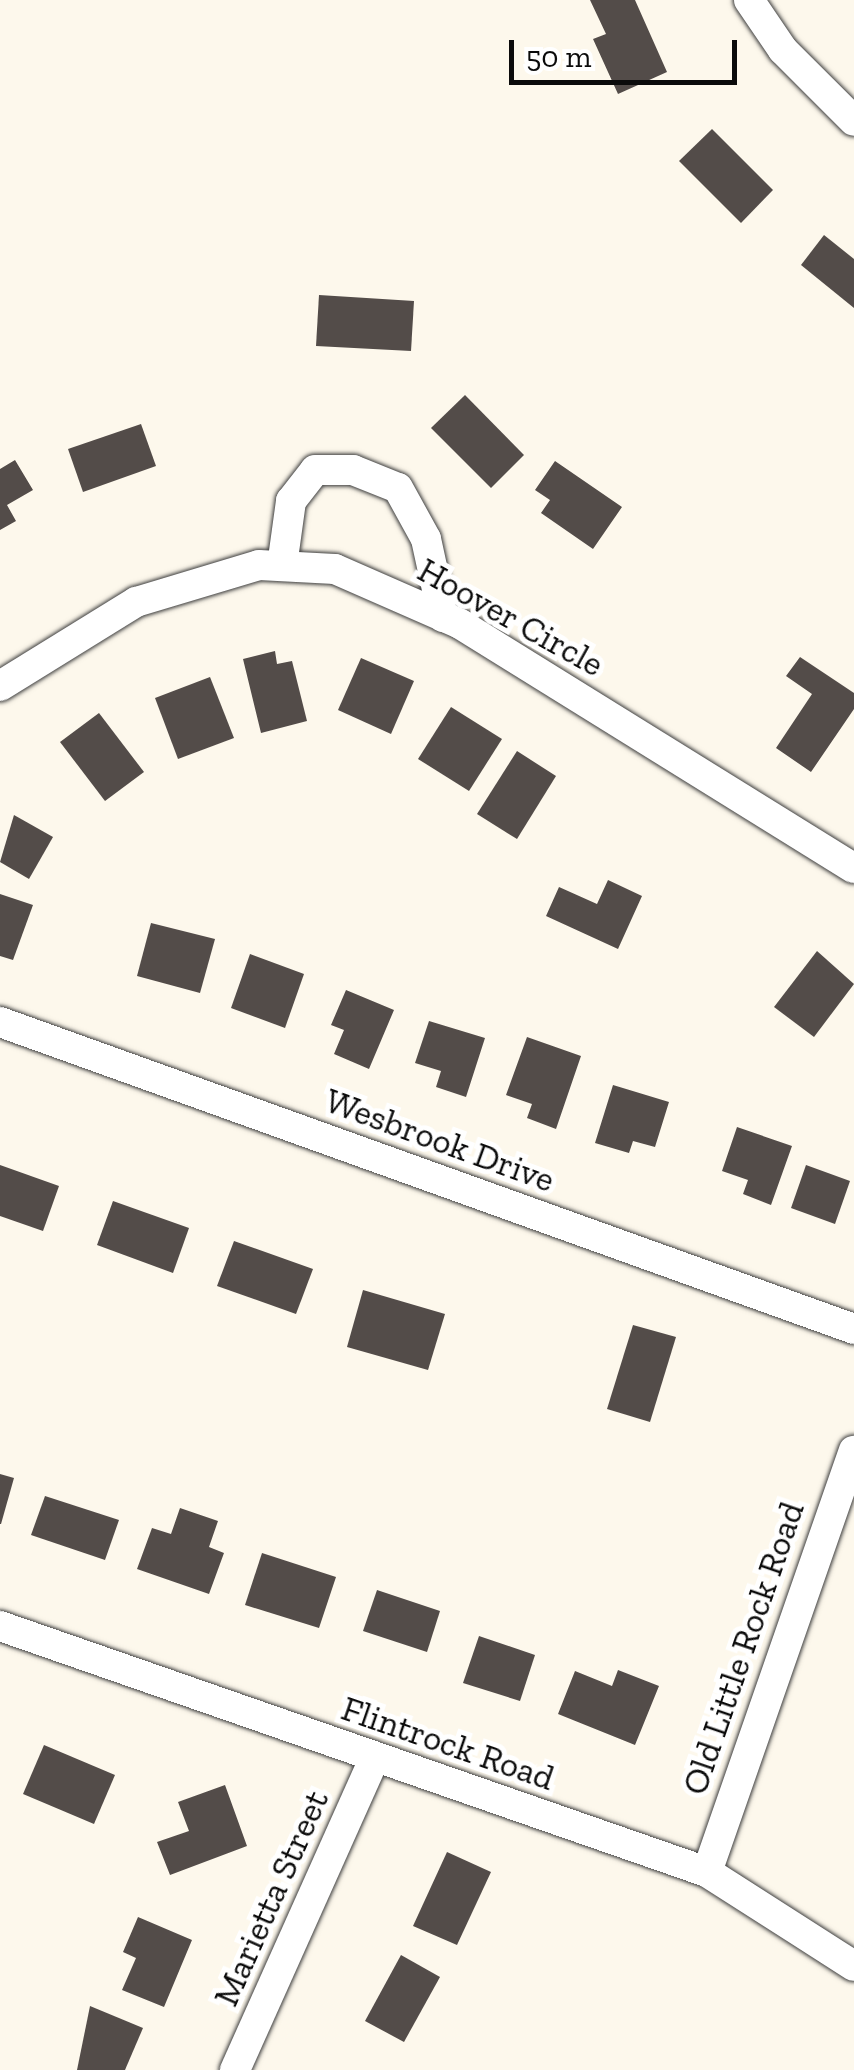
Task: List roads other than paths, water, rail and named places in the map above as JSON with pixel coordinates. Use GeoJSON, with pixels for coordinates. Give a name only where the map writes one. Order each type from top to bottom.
{"type":"FeatureCollection","features":[{"type":"Feature","properties":{"kind":"street"},"geometry":{"type":"LineString","coordinates":[[749,0],[783,50],[854,121]]}},
{"type":"Feature","properties":{"kind":"street"},"geometry":{"type":"LineString","coordinates":[[282,566],[291,502],[315,470],[353,470],[398,488],[426,539],[443,617]]}},
{"type":"Feature","properties":{"kind":"street","name":"Hoover Circle"},"geometry":{"type":"LineString","coordinates":[[0,686],[63,638],[136,602],[259,565],[335,569],[443,617],[854,868]]}},
{"type":"Feature","properties":{"kind":"street","name":"Wesbrook Drive"},"geometry":{"type":"LineString","coordinates":[[0,1022],[854,1329]]}},
{"type":"Feature","properties":{"kind":"street","name":"Old Little Rock Road"},"geometry":{"type":"LineString","coordinates":[[707,1872],[854,1450]]}},
{"type":"Feature","properties":{"kind":"street","name":"Flintrock Road"},"geometry":{"type":"LineString","coordinates":[[0,1626],[707,1872],[854,1966]]}},
{"type":"Feature","properties":{"kind":"street","name":"Marietta Street"},"geometry":{"type":"LineString","coordinates":[[234,2070],[375,1757]]}}]}
